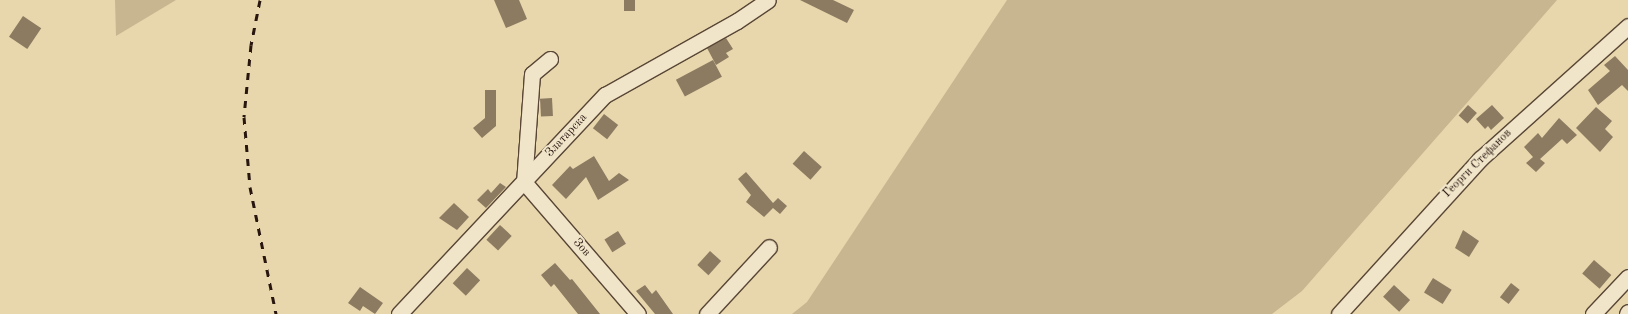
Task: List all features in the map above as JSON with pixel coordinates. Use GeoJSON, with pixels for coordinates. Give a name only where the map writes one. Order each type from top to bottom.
{"type":"FeatureCollection","features":[{"type":"Feature","properties":{"kind":"street","name":"Златарска"},"geometry":{"type":"LineString","coordinates":[[399,314],[605,95],[737,21],[768,0]]}},
{"type":"Feature","properties":{"kind":"street","name":"Георги Стефанов"},"geometry":{"type":"LineString","coordinates":[[1339,314],[1480,159],[1628,26]]}},
{"type":"Feature","properties":{"kind":"street"},"geometry":{"type":"LineString","coordinates":[[524,182],[532,74],[550,59]]}},
{"type":"Feature","properties":{"kind":"street","name":"Зов"},"geometry":{"type":"LineString","coordinates":[[524,182],[638,314]]}},
{"type":"Feature","properties":{"kind":"street"},"geometry":{"type":"LineString","coordinates":[[707,314],[769,247]]}},
{"type":"Feature","properties":{"kind":"street"},"geometry":{"type":"LineString","coordinates":[[1593,314],[1628,277]]}},
{"type":"Feature","properties":{"kind":"shaded area"},"geometry":{"type":"Polygon","coordinates":[[[115,0],[176,0],[116,36],[115,0]]]}},
{"type":"Feature","properties":{"kind":"shaded area"},"geometry":{"type":"Polygon","coordinates":[[[1007,0],[1557,0],[1302,291],[1272,314],[792,314],[807,302],[1007,0]]]}},
{"type":"Feature","properties":{"kind":"building"},"geometry":{"type":"Polygon","coordinates":[[[494,0],[519,0],[527,19],[506,28],[494,0]]]}},
{"type":"Feature","properties":{"kind":"building"},"geometry":{"type":"Polygon","coordinates":[[[624,0],[635,0],[635,11],[624,11],[624,0]]]}},
{"type":"Feature","properties":{"kind":"building"},"geometry":{"type":"Polygon","coordinates":[[[800,0],[833,0],[854,10],[847,23],[800,0]]]}},
{"type":"Feature","properties":{"kind":"building"},"geometry":{"type":"Polygon","coordinates":[[[23,16],[41,28],[27,49],[9,37],[23,16]]]}},
{"type":"Feature","properties":{"kind":"building"},"geometry":{"type":"Polygon","coordinates":[[[726,38],[733,49],[726,53],[729,57],[716,65],[707,48],[726,38]]]}},
{"type":"Feature","properties":{"kind":"building"},"geometry":{"type":"Polygon","coordinates":[[[1615,56],[1628,70],[1628,91],[1622,85],[1598,105],[1588,90],[1610,71],[1604,65],[1615,56]]]}},
{"type":"Feature","properties":{"kind":"building"},"geometry":{"type":"Polygon","coordinates":[[[713,60],[722,77],[685,96],[676,80],[713,60]]]}},
{"type":"Feature","properties":{"kind":"building"},"geometry":{"type":"Polygon","coordinates":[[[485,90],[496,90],[496,126],[482,138],[473,128],[485,118],[485,90]]]}},
{"type":"Feature","properties":{"kind":"building"},"geometry":{"type":"Polygon","coordinates":[[[552,98],[553,116],[541,117],[540,99],[552,98]]]}},
{"type":"Feature","properties":{"kind":"building"},"geometry":{"type":"Polygon","coordinates":[[[1468,105],[1477,113],[1468,123],[1459,115],[1468,105]]]}},
{"type":"Feature","properties":{"kind":"building"},"geometry":{"type":"Polygon","coordinates":[[[1492,105],[1504,118],[1491,130],[1488,126],[1485,129],[1476,119],[1492,105]]]}},
{"type":"Feature","properties":{"kind":"building"},"geometry":{"type":"Polygon","coordinates":[[[1596,107],[1612,121],[1605,129],[1613,137],[1600,152],[1576,128],[1596,107]]]}},
{"type":"Feature","properties":{"kind":"building"},"geometry":{"type":"Polygon","coordinates":[[[604,114],[618,125],[607,139],[593,128],[604,114]]]}},
{"type":"Feature","properties":{"kind":"building"},"geometry":{"type":"Polygon","coordinates":[[[1559,118],[1577,135],[1567,144],[1562,139],[1540,159],[1545,163],[1536,172],[1526,163],[1533,157],[1524,147],[1538,133],[1542,138],[1559,118]]]}},
{"type":"Feature","properties":{"kind":"building"},"geometry":{"type":"Polygon","coordinates":[[[804,151],[822,167],[810,180],[793,164],[804,151]]]}},
{"type":"Feature","properties":{"kind":"building"},"geometry":{"type":"Polygon","coordinates":[[[594,156],[609,181],[619,173],[629,180],[598,200],[586,177],[566,199],[552,185],[570,166],[573,169],[594,156]]]}},
{"type":"Feature","properties":{"kind":"building"},"geometry":{"type":"Polygon","coordinates":[[[746,172],[773,203],[778,198],[787,206],[780,214],[773,208],[764,217],[746,202],[751,195],[738,179],[746,172]]]}},
{"type":"Feature","properties":{"kind":"building"},"geometry":{"type":"Polygon","coordinates":[[[500,183],[506,187],[486,208],[477,200],[488,189],[491,193],[500,183]]]}},
{"type":"Feature","properties":{"kind":"building"},"geometry":{"type":"Polygon","coordinates":[[[454,203],[469,217],[457,230],[439,218],[454,203]]]}},
{"type":"Feature","properties":{"kind":"building"},"geometry":{"type":"Polygon","coordinates":[[[500,225],[512,236],[498,251],[486,240],[500,225]]]}},
{"type":"Feature","properties":{"kind":"building"},"geometry":{"type":"Polygon","coordinates":[[[1463,230],[1479,241],[1469,257],[1455,248],[1463,230]]]}},
{"type":"Feature","properties":{"kind":"building"},"geometry":{"type":"Polygon","coordinates":[[[618,231],[626,244],[612,252],[604,239],[618,231]]]}},
{"type":"Feature","properties":{"kind":"building"},"geometry":{"type":"Polygon","coordinates":[[[710,251],[721,261],[708,275],[697,265],[710,251]]]}},
{"type":"Feature","properties":{"kind":"building"},"geometry":{"type":"Polygon","coordinates":[[[1594,260],[1611,275],[1600,289],[1582,274],[1594,260]]]}},
{"type":"Feature","properties":{"kind":"building"},"geometry":{"type":"Polygon","coordinates":[[[555,263],[570,280],[572,279],[600,314],[578,314],[554,284],[551,287],[541,275],[555,263]]]}},
{"type":"Feature","properties":{"kind":"building"},"geometry":{"type":"Polygon","coordinates":[[[467,268],[480,280],[466,296],[453,283],[467,268]]]}},
{"type":"Feature","properties":{"kind":"building"},"geometry":{"type":"Polygon","coordinates":[[[1433,278],[1452,290],[1443,304],[1424,292],[1433,278]]]}},
{"type":"Feature","properties":{"kind":"building"},"geometry":{"type":"Polygon","coordinates":[[[1511,283],[1520,290],[1509,304],[1500,297],[1511,283]]]}},
{"type":"Feature","properties":{"kind":"building"},"geometry":{"type":"Polygon","coordinates":[[[645,285],[652,294],[656,290],[673,314],[655,314],[636,291],[645,285]]]}},
{"type":"Feature","properties":{"kind":"building"},"geometry":{"type":"Polygon","coordinates":[[[1394,285],[1410,300],[1399,312],[1383,297],[1394,285]]]}},
{"type":"Feature","properties":{"kind":"building"},"geometry":{"type":"Polygon","coordinates":[[[360,287],[383,303],[375,314],[363,306],[360,311],[348,303],[360,287]]]}},
{"type":"Feature","properties":{"kind":"railway"},"geometry":{"type":"LineString","coordinates":[[260,0],[251,45],[244,117],[250,187],[276,314]]}}]}
